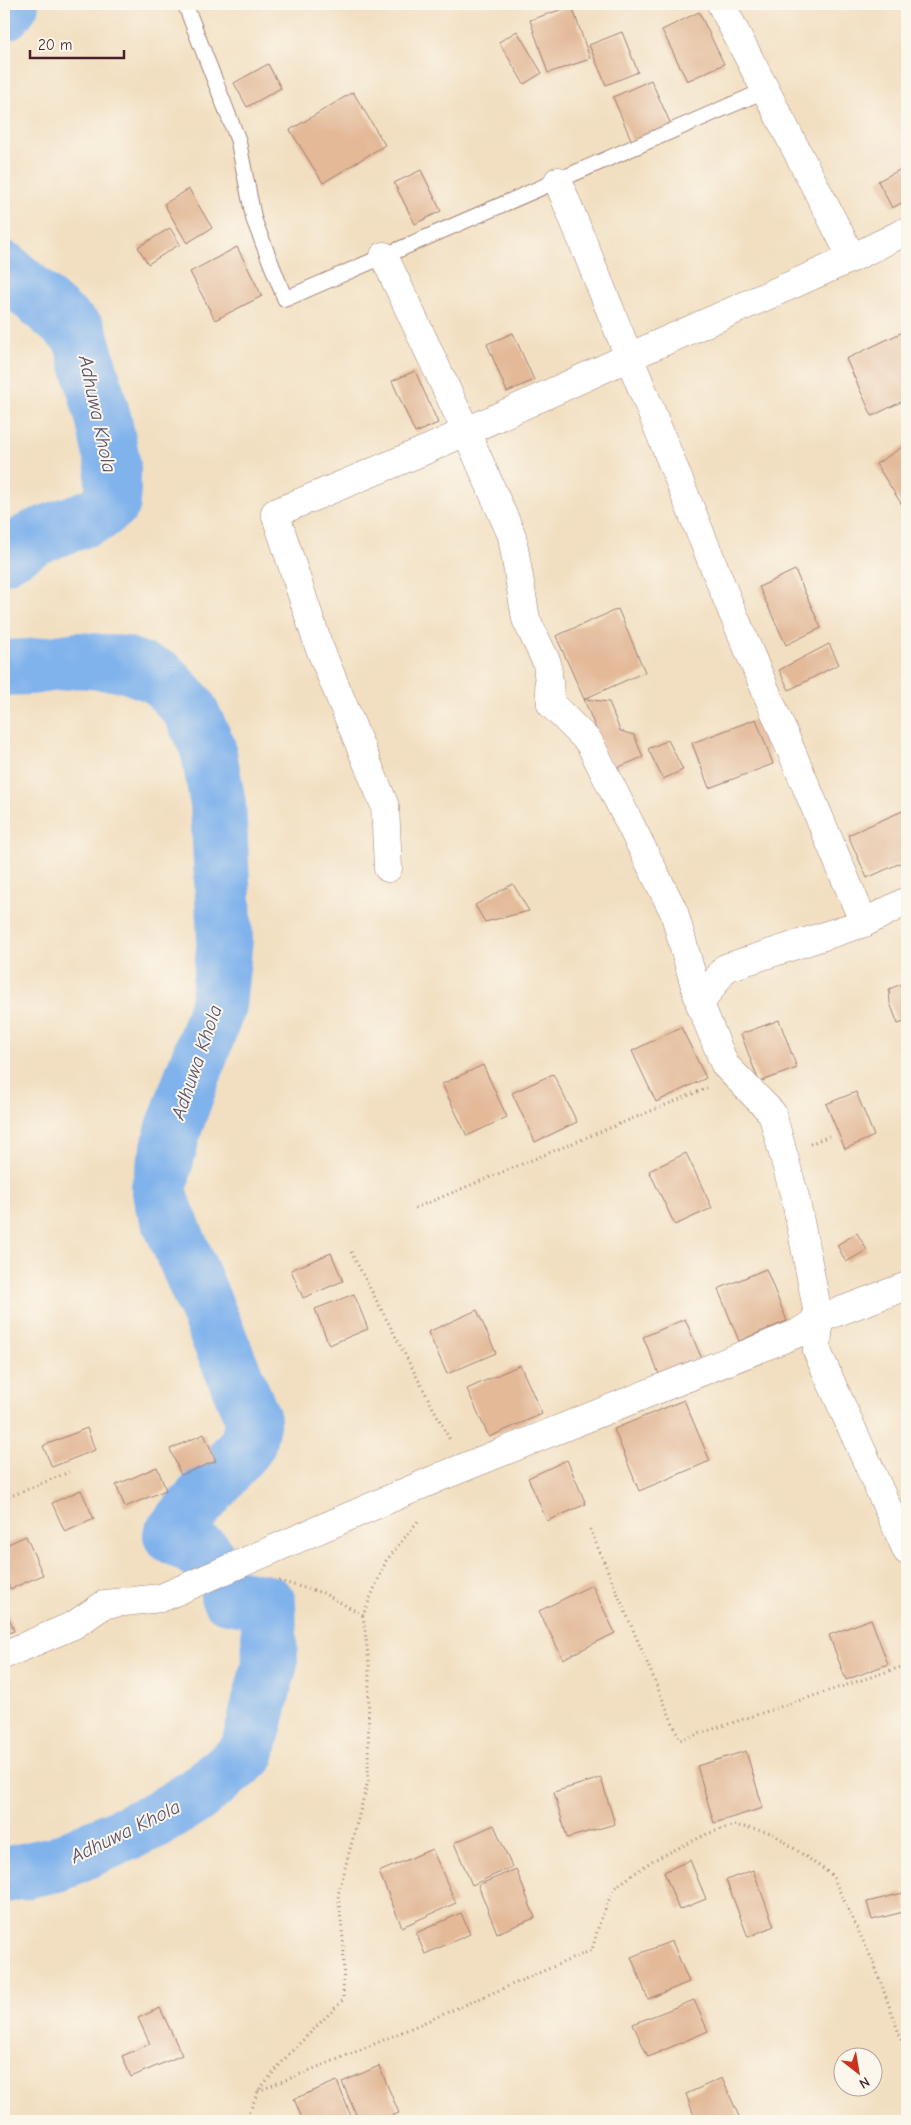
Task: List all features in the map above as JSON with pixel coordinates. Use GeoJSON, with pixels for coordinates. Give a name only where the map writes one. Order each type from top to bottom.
{"type":"FeatureCollection","features":[{"type":"Feature","properties":{"kind":"street"},"geometry":{"type":"LineString","coordinates":[[721,4],[852,258]]}},
{"type":"Feature","properties":{"kind":"street"},"geometry":{"type":"LineString","coordinates":[[558,181],[730,604],[864,923]]}},
{"type":"Feature","properties":{"kind":"street"},"geometry":{"type":"LineString","coordinates":[[388,868],[385,806],[318,644],[275,513],[428,449],[852,258],[907,231]]}},
{"type":"Feature","properties":{"kind":"street"},"geometry":{"type":"LineString","coordinates":[[384,256],[466,431],[512,536],[526,619],[547,663],[551,704],[589,742],[674,912],[700,1004],[725,1065],[772,1113],[796,1201],[819,1319],[817,1351],[907,1551]]}},
{"type":"Feature","properties":{"kind":"street"},"geometry":{"type":"LineString","coordinates":[[700,1004],[725,968],[864,923],[907,901]]}},
{"type":"Feature","properties":{"kind":"street"},"geometry":{"type":"LineString","coordinates":[[4,1655],[74,1625],[105,1604],[161,1598],[323,1526],[464,1467],[798,1333],[819,1319],[907,1286]]}},
{"type":"Feature","properties":{"kind":"lane"},"geometry":{"type":"LineString","coordinates":[[184,4],[238,140],[254,220],[285,299],[752,96],[764,88]]}},
{"type":"Feature","properties":{"kind":"path"},"geometry":{"type":"LineString","coordinates":[[415,1208],[735,1076]]}},
{"type":"Feature","properties":{"kind":"path"},"geometry":{"type":"LineString","coordinates":[[351,1252],[464,1467]]}},
{"type":"Feature","properties":{"kind":"path"},"geometry":{"type":"LineString","coordinates":[[4,1499],[69,1472]]}},
{"type":"Feature","properties":{"kind":"path"},"geometry":{"type":"LineString","coordinates":[[246,2121],[258,2091],[289,2054],[343,2000],[344,1947],[338,1895],[368,1781],[369,1662],[363,1615],[386,1561],[419,1520]]}},
{"type":"Feature","properties":{"kind":"path"},"geometry":{"type":"LineString","coordinates":[[590,1530],[680,1740],[907,1666]]}},
{"type":"Feature","properties":{"kind":"path"},"geometry":{"type":"LineString","coordinates":[[272,1579],[322,1593],[363,1615]]}},
{"type":"Feature","properties":{"kind":"path"},"geometry":{"type":"LineString","coordinates":[[258,2091],[358,2051],[592,1950],[600,1921],[614,1888],[652,1861],[706,1834],[734,1825],[772,1833],[832,1875],[875,1966],[907,2056]]}},
{"type":"Feature","properties":{"kind":"building"},"geometry":{"type":"Polygon","coordinates":[[[572,6],[590,59],[548,73],[530,20],[572,6]]]}},
{"type":"Feature","properties":{"kind":"building"},"geometry":{"type":"Polygon","coordinates":[[[699,12],[724,64],[687,81],[662,30],[699,12]]]}},
{"type":"Feature","properties":{"kind":"building"},"geometry":{"type":"Polygon","coordinates":[[[517,31],[542,73],[524,84],[499,42],[517,31]]]}},
{"type":"Feature","properties":{"kind":"building"},"geometry":{"type":"Polygon","coordinates":[[[622,32],[638,72],[606,85],[589,45],[622,32]]]}},
{"type":"Feature","properties":{"kind":"building"},"geometry":{"type":"Polygon","coordinates":[[[268,64],[281,88],[247,107],[234,83],[268,64]]]}},
{"type":"Feature","properties":{"kind":"building"},"geometry":{"type":"Polygon","coordinates":[[[651,80],[672,127],[633,144],[613,97],[651,80]]]}},
{"type":"Feature","properties":{"kind":"building"},"geometry":{"type":"Polygon","coordinates":[[[353,92],[385,145],[323,183],[290,130],[353,92]]]}},
{"type":"Feature","properties":{"kind":"building"},"geometry":{"type":"Polygon","coordinates":[[[907,166],[907,200],[892,208],[878,181],[907,166]]]}},
{"type":"Feature","properties":{"kind":"building"},"geometry":{"type":"Polygon","coordinates":[[[421,170],[441,211],[415,224],[394,183],[421,170]]]}},
{"type":"Feature","properties":{"kind":"building"},"geometry":{"type":"Polygon","coordinates":[[[189,189],[212,228],[187,243],[164,204],[189,189]]]}},
{"type":"Feature","properties":{"kind":"building"},"geometry":{"type":"Polygon","coordinates":[[[170,228],[180,244],[148,264],[138,247],[170,228]]]}},
{"type":"Feature","properties":{"kind":"building"},"geometry":{"type":"Polygon","coordinates":[[[237,247],[262,296],[215,320],[190,272],[237,247]]]}},
{"type":"Feature","properties":{"kind":"building"},"geometry":{"type":"Polygon","coordinates":[[[907,330],[907,399],[872,416],[846,359],[907,330]]]}},
{"type":"Feature","properties":{"kind":"building"},"geometry":{"type":"Polygon","coordinates":[[[513,333],[534,380],[507,392],[487,344],[513,333]]]}},
{"type":"Feature","properties":{"kind":"building"},"geometry":{"type":"Polygon","coordinates":[[[415,371],[438,423],[415,433],[392,381],[415,371]]]}},
{"type":"Feature","properties":{"kind":"building"},"geometry":{"type":"Polygon","coordinates":[[[907,444],[907,506],[904,508],[876,464],[907,444]]]}},
{"type":"Feature","properties":{"kind":"building"},"geometry":{"type":"Polygon","coordinates":[[[795,570],[821,628],[786,645],[759,587],[795,570]]]}},
{"type":"Feature","properties":{"kind":"building"},"geometry":{"type":"Polygon","coordinates":[[[618,609],[645,672],[584,699],[556,636],[618,609]]]}},
{"type":"Feature","properties":{"kind":"building"},"geometry":{"type":"Polygon","coordinates":[[[829,644],[839,664],[789,690],[779,670],[829,644]]]}},
{"type":"Feature","properties":{"kind":"building"},"geometry":{"type":"Polygon","coordinates":[[[584,699],[609,702],[620,731],[634,735],[643,757],[612,770],[584,699]]]}},
{"type":"Feature","properties":{"kind":"building"},"geometry":{"type":"Polygon","coordinates":[[[756,719],[773,764],[709,788],[692,743],[756,719]]]}},
{"type":"Feature","properties":{"kind":"building"},"geometry":{"type":"Polygon","coordinates":[[[668,740],[683,770],[663,779],[648,749],[668,740]]]}},
{"type":"Feature","properties":{"kind":"building"},"geometry":{"type":"Polygon","coordinates":[[[907,809],[907,860],[867,878],[848,835],[907,809]]]}},
{"type":"Feature","properties":{"kind":"building"},"geometry":{"type":"Polygon","coordinates":[[[513,884],[529,911],[485,922],[475,905],[513,884]]]}},
{"type":"Feature","properties":{"kind":"building"},"geometry":{"type":"Polygon","coordinates":[[[907,982],[907,1021],[898,1024],[890,1003],[889,989],[907,982]]]}},
{"type":"Feature","properties":{"kind":"building"},"geometry":{"type":"Polygon","coordinates":[[[779,1020],[797,1068],[759,1082],[741,1034],[779,1020]]]}},
{"type":"Feature","properties":{"kind":"building"},"geometry":{"type":"Polygon","coordinates":[[[681,1027],[706,1078],[656,1102],[632,1051],[681,1027]]]}},
{"type":"Feature","properties":{"kind":"building"},"geometry":{"type":"Polygon","coordinates":[[[483,1065],[507,1117],[467,1136],[442,1084],[483,1065]]]}},
{"type":"Feature","properties":{"kind":"building"},"geometry":{"type":"Polygon","coordinates":[[[553,1074],[577,1122],[535,1142],[512,1093],[553,1074]]]}},
{"type":"Feature","properties":{"kind":"building"},"geometry":{"type":"Polygon","coordinates":[[[856,1092],[874,1136],[845,1149],[826,1104],[856,1092]]]}},
{"type":"Feature","properties":{"kind":"building"},"geometry":{"type":"Polygon","coordinates":[[[686,1153],[712,1208],[675,1225],[649,1171],[686,1153]]]}},
{"type":"Feature","properties":{"kind":"building"},"geometry":{"type":"Polygon","coordinates":[[[857,1233],[867,1250],[846,1262],[837,1245],[857,1233]]]}},
{"type":"Feature","properties":{"kind":"building"},"geometry":{"type":"Polygon","coordinates":[[[331,1253],[343,1281],[303,1298],[291,1270],[331,1253]]]}},
{"type":"Feature","properties":{"kind":"building"},"geometry":{"type":"Polygon","coordinates":[[[766,1269],[787,1321],[739,1341],[718,1289],[766,1269]]]}},
{"type":"Feature","properties":{"kind":"building"},"geometry":{"type":"Polygon","coordinates":[[[354,1294],[368,1329],[329,1345],[315,1309],[354,1294]]]}},
{"type":"Feature","properties":{"kind":"building"},"geometry":{"type":"Polygon","coordinates":[[[477,1310],[496,1353],[447,1374],[428,1332],[477,1310]]]}},
{"type":"Feature","properties":{"kind":"building"},"geometry":{"type":"Polygon","coordinates":[[[685,1319],[701,1357],[659,1374],[643,1337],[685,1319]]]}},
{"type":"Feature","properties":{"kind":"building"},"geometry":{"type":"Polygon","coordinates":[[[520,1365],[542,1414],[489,1437],[467,1389],[520,1365]]]}},
{"type":"Feature","properties":{"kind":"building"},"geometry":{"type":"Polygon","coordinates":[[[684,1400],[710,1461],[639,1491],[614,1429],[684,1400]]]}},
{"type":"Feature","properties":{"kind":"building"},"geometry":{"type":"Polygon","coordinates":[[[87,1428],[95,1450],[52,1467],[43,1446],[87,1428]]]}},
{"type":"Feature","properties":{"kind":"building"},"geometry":{"type":"Polygon","coordinates":[[[204,1434],[216,1461],[181,1475],[170,1449],[204,1434]]]}},
{"type":"Feature","properties":{"kind":"building"},"geometry":{"type":"Polygon","coordinates":[[[567,1460],[586,1504],[547,1521],[528,1478],[567,1460]]]}},
{"type":"Feature","properties":{"kind":"building"},"geometry":{"type":"Polygon","coordinates":[[[157,1467],[166,1490],[125,1507],[116,1485],[157,1467]]]}},
{"type":"Feature","properties":{"kind":"building"},"geometry":{"type":"Polygon","coordinates":[[[81,1490],[94,1519],[65,1532],[52,1503],[81,1490]]]}},
{"type":"Feature","properties":{"kind":"building"},"geometry":{"type":"Polygon","coordinates":[[[26,1536],[43,1575],[10,1589],[4,1576],[4,1546],[26,1536]]]}},
{"type":"Feature","properties":{"kind":"building"},"geometry":{"type":"Polygon","coordinates":[[[592,1585],[615,1633],[563,1659],[539,1611],[592,1585]]]}},
{"type":"Feature","properties":{"kind":"building"},"geometry":{"type":"Polygon","coordinates":[[[4,1604],[14,1631],[4,1635],[4,1604]]]}},
{"type":"Feature","properties":{"kind":"building"},"geometry":{"type":"Polygon","coordinates":[[[871,1619],[888,1664],[846,1680],[829,1635],[871,1619]]]}},
{"type":"Feature","properties":{"kind":"building"},"geometry":{"type":"Polygon","coordinates":[[[746,1751],[763,1808],[714,1823],[697,1766],[746,1751]]]}},
{"type":"Feature","properties":{"kind":"building"},"geometry":{"type":"Polygon","coordinates":[[[601,1778],[615,1824],[567,1838],[554,1792],[601,1778]]]}},
{"type":"Feature","properties":{"kind":"building"},"geometry":{"type":"Polygon","coordinates":[[[494,1825],[512,1867],[472,1885],[454,1843],[494,1825]]]}},
{"type":"Feature","properties":{"kind":"building"},"geometry":{"type":"Polygon","coordinates":[[[432,1849],[456,1903],[402,1927],[379,1872],[432,1849]]]}},
{"type":"Feature","properties":{"kind":"building"},"geometry":{"type":"Polygon","coordinates":[[[690,1860],[706,1899],[679,1910],[664,1872],[690,1860]]]}},
{"type":"Feature","properties":{"kind":"building"},"geometry":{"type":"Polygon","coordinates":[[[516,1869],[535,1918],[497,1933],[478,1885],[516,1869]]]}},
{"type":"Feature","properties":{"kind":"building"},"geometry":{"type":"Polygon","coordinates":[[[753,1870],[774,1926],[748,1937],[726,1880],[753,1870]]]}},
{"type":"Feature","properties":{"kind":"building"},"geometry":{"type":"Polygon","coordinates":[[[903,1893],[907,1911],[872,1920],[867,1902],[903,1893]]]}},
{"type":"Feature","properties":{"kind":"building"},"geometry":{"type":"Polygon","coordinates":[[[461,1913],[470,1934],[425,1954],[416,1933],[461,1913]]]}},
{"type":"Feature","properties":{"kind":"building"},"geometry":{"type":"Polygon","coordinates":[[[672,1941],[689,1982],[648,1999],[631,1957],[672,1941]]]}},
{"type":"Feature","properties":{"kind":"building"},"geometry":{"type":"Polygon","coordinates":[[[694,2000],[708,2031],[648,2057],[633,2024],[694,2000]]]}},
{"type":"Feature","properties":{"kind":"building"},"geometry":{"type":"Polygon","coordinates":[[[160,2008],[182,2055],[131,2077],[122,2056],[150,2044],[138,2018],[160,2008]]]}},
{"type":"Feature","properties":{"kind":"building"},"geometry":{"type":"Polygon","coordinates":[[[379,2066],[399,2113],[380,2121],[359,2121],[342,2082],[379,2066]]]}},
{"type":"Feature","properties":{"kind":"building"},"geometry":{"type":"Polygon","coordinates":[[[722,2078],[741,2121],[696,2121],[686,2094],[722,2078]]]}},
{"type":"Feature","properties":{"kind":"building"},"geometry":{"type":"Polygon","coordinates":[[[337,2081],[353,2121],[303,2121],[294,2099],[337,2081]]]}},
{"type":"Feature","properties":{"kind":"waterway","name":"Adhuwa Khola"},"geometry":{"type":"LineString","coordinates":[[4,13],[11,4]]}},
{"type":"Feature","properties":{"kind":"waterway","name":"Adhuwa Khola"},"geometry":{"type":"LineString","coordinates":[[4,269],[80,335],[104,421],[113,466],[113,502],[96,515],[36,537],[4,556]]}},
{"type":"Feature","properties":{"kind":"waterway","name":"Adhuwa Khola"},"geometry":{"type":"LineString","coordinates":[[4,668],[30,667],[78,660],[124,664],[160,677],[189,708],[208,748],[218,804],[225,939],[218,1005],[174,1128],[159,1187],[163,1205],[253,1419],[248,1443],[171,1535],[206,1555]]}},
{"type":"Feature","properties":{"kind":"waterway","name":"Adhuwa Khola"},"geometry":{"type":"LineString","coordinates":[[4,1875],[56,1864],[156,1820],[194,1797],[247,1754],[270,1662],[268,1603],[228,1596]]}}]}
